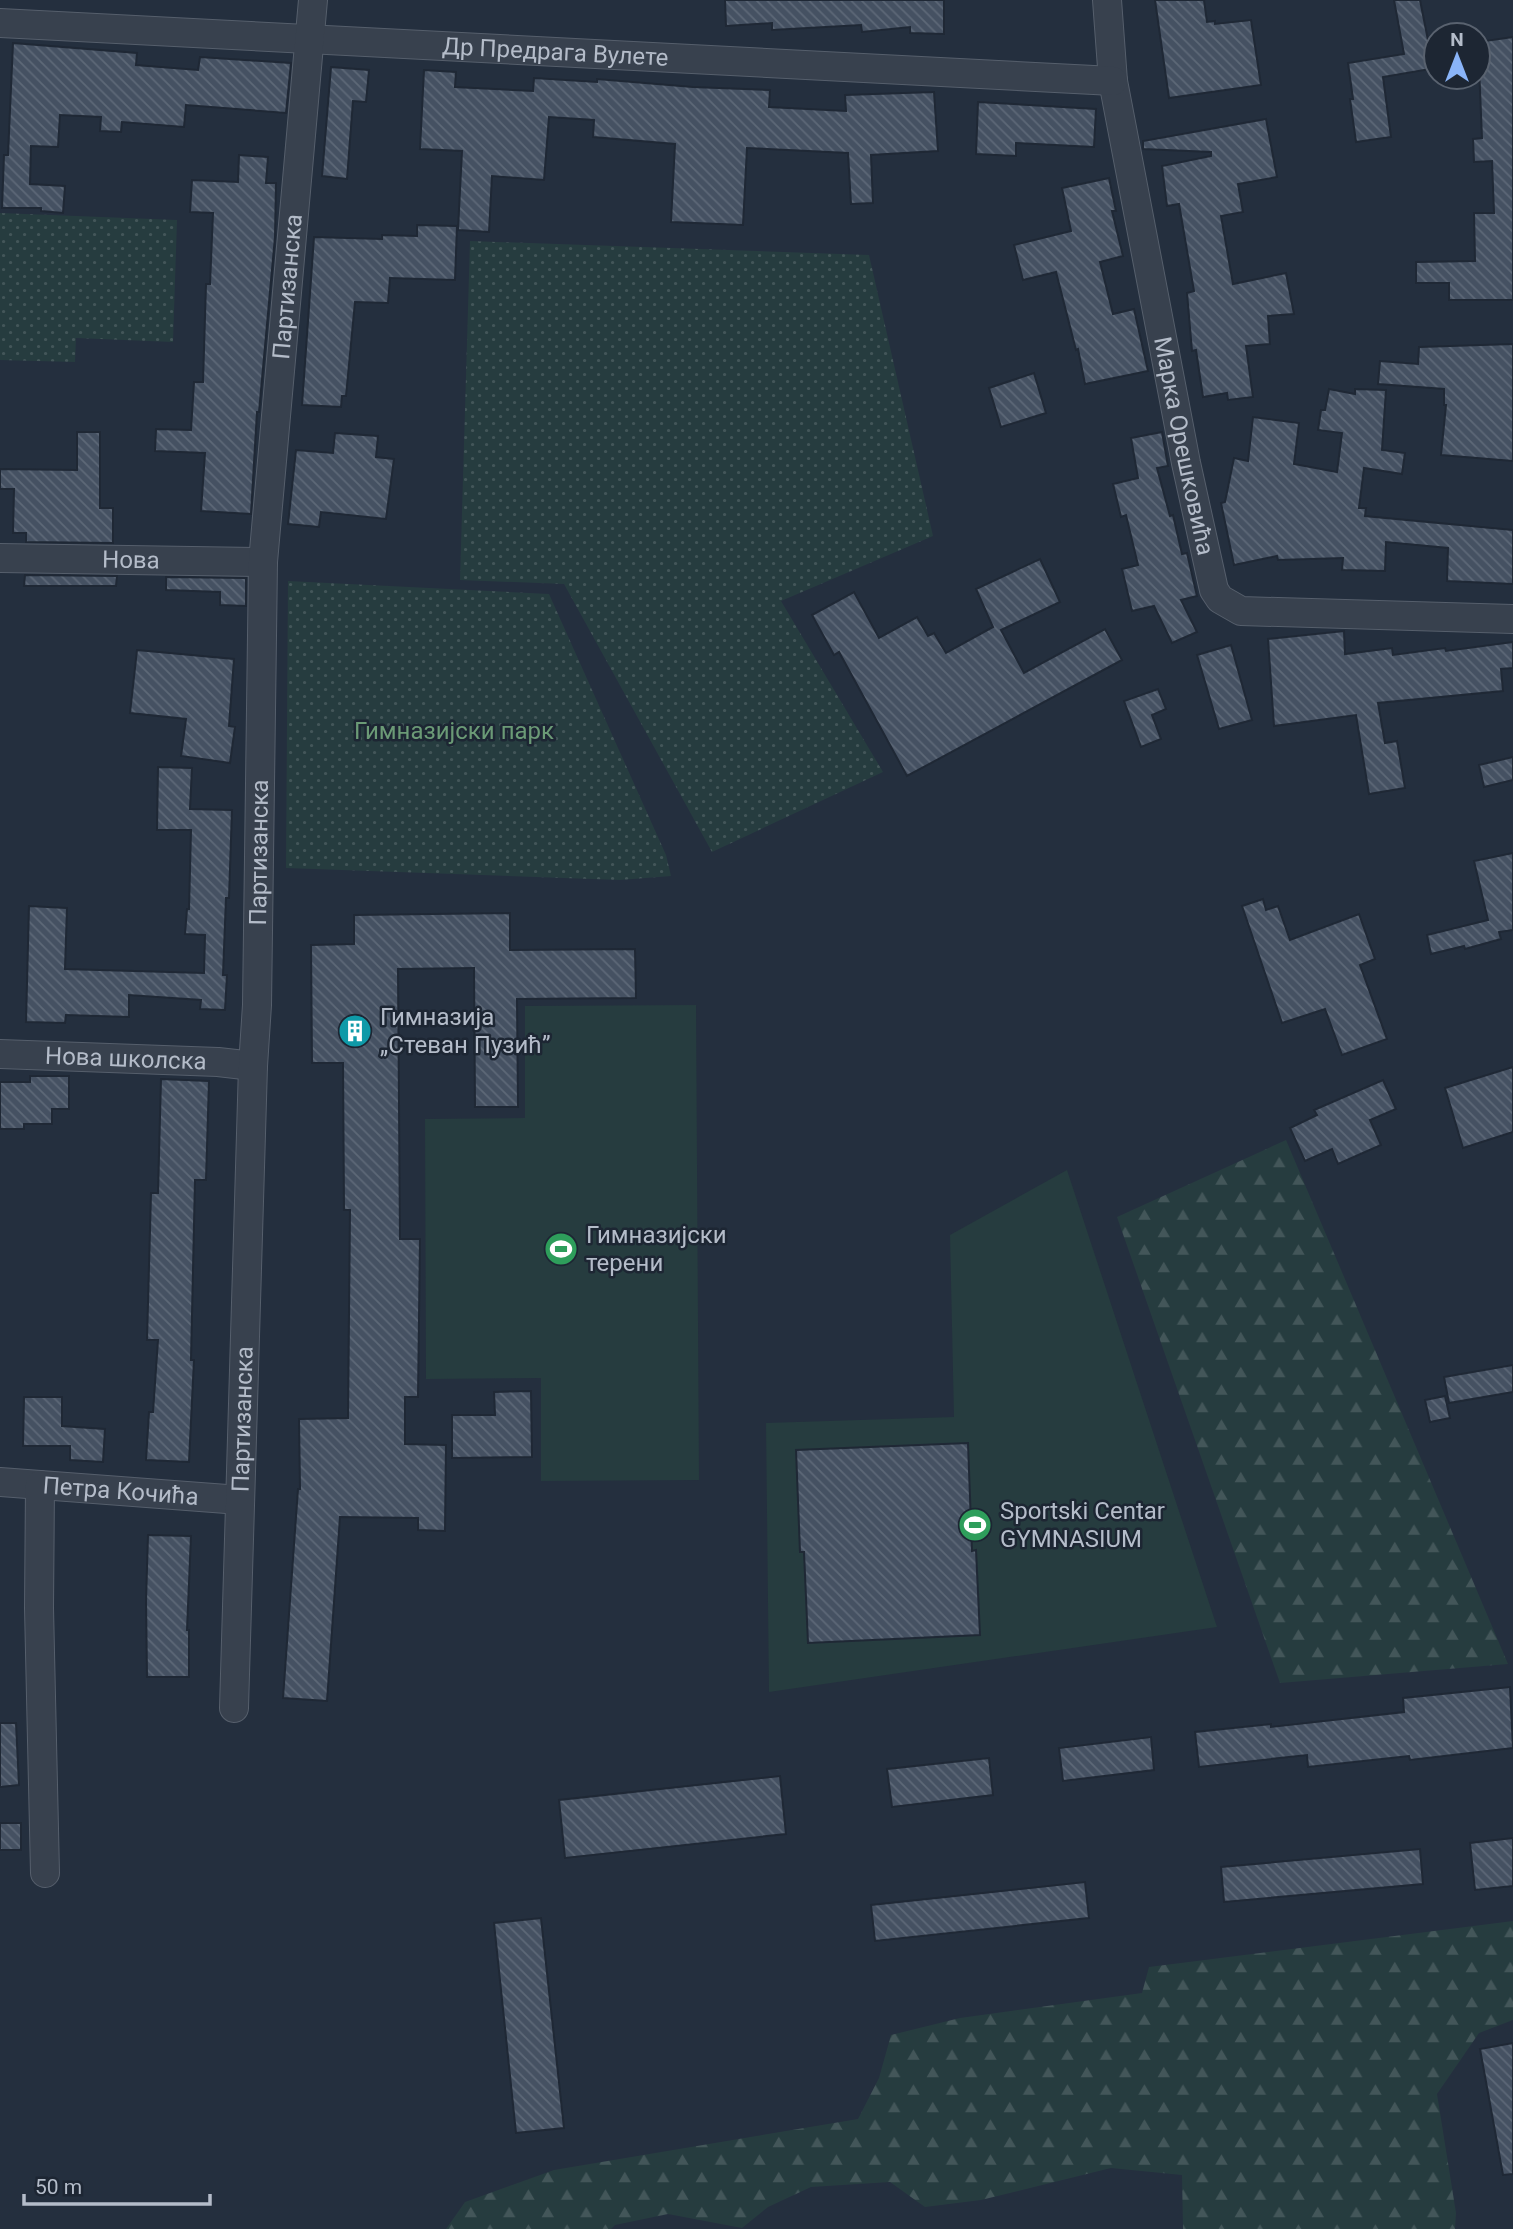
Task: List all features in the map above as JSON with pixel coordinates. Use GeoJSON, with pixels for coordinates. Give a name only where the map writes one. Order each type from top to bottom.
{"type":"FeatureCollection","features":[{"type":"Feature","properties":{"kind":"street","name":"Партизанска"},"geometry":{"type":"LineString","coordinates":[[234,1708],[253,1066],[259,956],[263,562],[313,0]]}},
{"type":"Feature","properties":{"kind":"street","name":"Марка Орешковића"},"geometry":{"type":"LineString","coordinates":[[1107,0],[1112,81],[1207,567],[1214,590],[1220,599],[1241,611],[1513,619]]}},
{"type":"Feature","properties":{"kind":"street","name":"Др Предрага Вулете"},"geometry":{"type":"LineString","coordinates":[[0,23],[1112,81]]}},
{"type":"Feature","properties":{"kind":"street","name":"Нова"},"geometry":{"type":"LineString","coordinates":[[0,558],[263,562]]}},
{"type":"Feature","properties":{"kind":"street","name":"Нова школска"},"geometry":{"type":"LineString","coordinates":[[0,1054],[218,1062],[253,1066]]}},
{"type":"Feature","properties":{"kind":"street","name":"Петра Кочића"},"geometry":{"type":"LineString","coordinates":[[0,1482],[240,1500]]}},
{"type":"Feature","properties":{"kind":"street"},"geometry":{"type":"LineString","coordinates":[[40,1485],[39,1608],[45,1872]]}},
{"type":"Feature","properties":{"kind":"green space"},"geometry":{"type":"Polygon","coordinates":[[[0,213],[177,220],[173,342],[76,338],[75,362],[0,360],[0,213]]]}},
{"type":"Feature","properties":{"kind":"green space"},"geometry":{"type":"Polygon","coordinates":[[[470,241],[869,255],[933,536],[781,601],[883,772],[712,852],[564,584],[460,580],[470,241]]]}},
{"type":"Feature","properties":{"kind":"green space","name":"Гимназијски парк"},"geometry":{"type":"Polygon","coordinates":[[[288,581],[549,594],[666,855],[671,876],[620,880],[286,868],[288,581]]]}},
{"type":"Feature","properties":{"kind":"green space","name":"Гимназијски терени"},"geometry":{"type":"Polygon","coordinates":[[[696,1005],[699,1480],[541,1481],[541,1378],[426,1379],[425,1119],[525,1118],[525,1006],[696,1005]]]}},
{"type":"Feature","properties":{"kind":"green space"},"geometry":{"type":"Polygon","coordinates":[[[1286,1140],[1508,1664],[1280,1683],[1117,1217],[1286,1140]]]}},
{"type":"Feature","properties":{"kind":"green space","name":"Sportski Centar GYMNASIUM"},"geometry":{"type":"Polygon","coordinates":[[[1067,1170],[1217,1627],[769,1692],[766,1423],[954,1417],[950,1235],[1067,1170]]]}},
{"type":"Feature","properties":{"kind":"green space"},"geometry":{"type":"Polygon","coordinates":[[[1513,1921],[1513,2020],[1479,2033],[1437,2094],[1456,2213],[1455,2229],[1183,2229],[1182,2175],[1111,2168],[981,2200],[925,2207],[890,2182],[811,2187],[768,2207],[742,2228],[668,2214],[615,2225],[611,2229],[446,2229],[465,2202],[554,2170],[858,2119],[879,2078],[891,2035],[960,2018],[1142,1993],[1149,1967],[1513,1921]]]}},
{"type":"Feature","properties":{"kind":"building"},"geometry":{"type":"Polygon","coordinates":[[[725,0],[944,0],[944,34],[910,33],[910,27],[862,32],[861,25],[772,30],[772,23],[726,26],[725,0]]]}},
{"type":"Feature","properties":{"kind":"building"},"geometry":{"type":"Polygon","coordinates":[[[1155,0],[1204,0],[1207,22],[1215,21],[1215,24],[1251,20],[1261,85],[1169,98],[1155,0]]]}},
{"type":"Feature","properties":{"kind":"building"},"geometry":{"type":"Polygon","coordinates":[[[1394,0],[1420,0],[1424,21],[1422,21],[1422,70],[1383,77],[1391,137],[1356,142],[1348,63],[1404,54],[1394,0]]]}},
{"type":"Feature","properties":{"kind":"building"},"geometry":{"type":"Polygon","coordinates":[[[1513,37],[1513,300],[1449,300],[1449,283],[1416,283],[1416,262],[1475,261],[1474,213],[1494,213],[1492,161],[1474,162],[1473,139],[1482,138],[1480,91],[1492,91],[1492,40],[1513,37]]]}},
{"type":"Feature","properties":{"kind":"building"},"geometry":{"type":"Polygon","coordinates":[[[13,43],[137,53],[136,65],[198,70],[200,57],[291,63],[286,113],[186,105],[184,127],[122,122],[121,132],[100,131],[101,117],[60,115],[58,147],[31,146],[30,184],[65,186],[63,213],[41,211],[41,208],[2,208],[4,155],[8,155],[13,43]]]}},
{"type":"Feature","properties":{"kind":"building"},"geometry":{"type":"Polygon","coordinates":[[[331,67],[369,70],[366,102],[353,101],[347,179],[322,176],[331,67]]]}},
{"type":"Feature","properties":{"kind":"building"},"geometry":{"type":"Polygon","coordinates":[[[424,70],[456,72],[455,87],[533,91],[534,78],[597,82],[597,79],[770,90],[769,107],[846,111],[845,95],[934,92],[938,151],[871,155],[873,203],[851,204],[848,153],[747,148],[743,225],[671,222],[675,144],[593,137],[594,120],[549,117],[544,180],[492,176],[489,232],[458,230],[462,151],[420,149],[424,70]]]}},
{"type":"Feature","properties":{"kind":"building"},"geometry":{"type":"Polygon","coordinates":[[[978,102],[1096,109],[1094,147],[1016,143],[1016,156],[976,154],[978,102]]]}},
{"type":"Feature","properties":{"kind":"building"},"geometry":{"type":"Polygon","coordinates":[[[1266,119],[1277,177],[1238,184],[1243,212],[1221,216],[1233,284],[1286,273],[1294,314],[1268,316],[1270,344],[1246,346],[1253,397],[1228,400],[1227,393],[1203,397],[1196,350],[1192,351],[1187,293],[1194,291],[1179,204],[1167,206],[1162,166],[1211,156],[1211,152],[1143,149],[1143,141],[1266,119]]]}},
{"type":"Feature","properties":{"kind":"building"},"geometry":{"type":"Polygon","coordinates":[[[239,155],[268,157],[266,183],[276,183],[275,237],[257,412],[251,514],[201,511],[205,453],[155,451],[156,429],[191,430],[194,382],[203,382],[206,284],[210,284],[213,213],[190,212],[192,180],[238,182],[239,155]]]}},
{"type":"Feature","properties":{"kind":"building"},"geometry":{"type":"Polygon","coordinates":[[[1109,178],[1116,211],[1112,211],[1123,256],[1100,262],[1113,314],[1134,309],[1148,371],[1085,384],[1056,272],[1023,280],[1014,245],[1071,231],[1062,188],[1109,178]]]}},
{"type":"Feature","properties":{"kind":"building"},"geometry":{"type":"Polygon","coordinates":[[[417,225],[457,226],[455,280],[390,278],[388,303],[355,302],[346,396],[342,396],[341,407],[302,405],[314,237],[382,239],[382,235],[417,236],[417,225]]]}},
{"type":"Feature","properties":{"kind":"building"},"geometry":{"type":"Polygon","coordinates":[[[1513,344],[1513,461],[1441,455],[1446,405],[1444,389],[1378,384],[1380,361],[1418,364],[1419,347],[1513,344]]]}},
{"type":"Feature","properties":{"kind":"building"},"geometry":{"type":"Polygon","coordinates":[[[1034,373],[1046,413],[1001,427],[989,388],[1034,373]]]}},
{"type":"Feature","properties":{"kind":"building"},"geometry":{"type":"Polygon","coordinates":[[[1329,389],[1355,394],[1355,389],[1386,390],[1382,450],[1405,453],[1402,474],[1364,468],[1359,508],[1366,508],[1365,516],[1513,530],[1513,584],[1447,581],[1448,548],[1386,542],[1385,571],[1342,570],[1343,558],[1278,560],[1277,556],[1234,565],[1221,503],[1225,502],[1234,458],[1248,461],[1253,417],[1299,423],[1294,464],[1337,472],[1342,433],[1318,430],[1321,410],[1325,410],[1329,389]]]}},
{"type":"Feature","properties":{"kind":"building"},"geometry":{"type":"Polygon","coordinates":[[[77,432],[100,432],[100,508],[113,508],[113,543],[26,542],[26,533],[13,533],[14,489],[0,489],[0,469],[77,470],[77,432]]]}},
{"type":"Feature","properties":{"kind":"building"},"geometry":{"type":"Polygon","coordinates":[[[1162,432],[1168,466],[1157,468],[1170,516],[1173,515],[1182,554],[1187,553],[1197,596],[1181,600],[1197,632],[1172,643],[1154,606],[1132,611],[1122,569],[1138,565],[1126,515],[1121,517],[1113,484],[1138,478],[1131,438],[1162,432]]]}},
{"type":"Feature","properties":{"kind":"building"},"geometry":{"type":"Polygon","coordinates":[[[335,433],[378,436],[376,457],[394,459],[386,519],[321,512],[319,527],[288,524],[296,450],[333,453],[335,433]]]}},
{"type":"Feature","properties":{"kind":"building"},"geometry":{"type":"Polygon","coordinates":[[[1040,559],[1060,602],[1001,630],[1024,673],[1105,629],[1122,660],[907,776],[839,652],[834,655],[812,615],[854,592],[879,638],[917,617],[928,636],[934,633],[946,653],[993,627],[976,589],[1040,559]]]}},
{"type":"Feature","properties":{"kind":"building"},"geometry":{"type":"Polygon","coordinates":[[[25,575],[117,576],[116,586],[24,586],[25,575]]]}},
{"type":"Feature","properties":{"kind":"building"},"geometry":{"type":"Polygon","coordinates":[[[166,577],[246,578],[246,606],[220,605],[220,592],[166,590],[166,577]]]}},
{"type":"Feature","properties":{"kind":"building"},"geometry":{"type":"Polygon","coordinates":[[[1344,631],[1345,654],[1392,648],[1393,655],[1513,642],[1513,668],[1501,669],[1503,691],[1378,703],[1385,743],[1397,741],[1405,788],[1369,794],[1356,715],[1274,726],[1268,639],[1344,631]]]}},
{"type":"Feature","properties":{"kind":"building"},"geometry":{"type":"Polygon","coordinates":[[[1231,645],[1252,720],[1219,729],[1197,655],[1231,645]]]}},
{"type":"Feature","properties":{"kind":"building"},"geometry":{"type":"Polygon","coordinates":[[[137,650],[234,659],[229,726],[235,727],[230,763],[181,756],[186,719],[130,713],[137,650]]]}},
{"type":"Feature","properties":{"kind":"building"},"geometry":{"type":"Polygon","coordinates":[[[1158,689],[1166,709],[1152,715],[1161,739],[1141,747],[1124,701],[1158,689]]]}},
{"type":"Feature","properties":{"kind":"building"},"geometry":{"type":"Polygon","coordinates":[[[1513,757],[1513,780],[1484,787],[1479,765],[1513,757]]]}},
{"type":"Feature","properties":{"kind":"building"},"geometry":{"type":"Polygon","coordinates":[[[158,767],[192,768],[190,809],[232,810],[223,975],[227,975],[225,1010],[200,1009],[201,1000],[129,995],[129,1017],[66,1015],[65,1023],[26,1022],[29,906],[67,908],[65,969],[204,973],[205,935],[185,934],[189,909],[191,830],[157,830],[158,767]]]}},
{"type":"Feature","properties":{"kind":"building"},"geometry":{"type":"Polygon","coordinates":[[[1513,853],[1513,930],[1499,932],[1501,939],[1465,949],[1464,946],[1431,954],[1427,935],[1488,920],[1474,861],[1513,853]]]}},
{"type":"Feature","properties":{"kind":"building"},"geometry":{"type":"Polygon","coordinates":[[[1263,899],[1266,910],[1278,906],[1290,940],[1359,914],[1375,959],[1360,965],[1387,1039],[1342,1055],[1325,1009],[1282,1023],[1242,906],[1263,899]]]}},
{"type":"Feature","properties":{"kind":"building"},"geometry":{"type":"Polygon","coordinates":[[[510,913],[510,950],[635,949],[636,998],[517,999],[518,1107],[475,1107],[474,968],[398,969],[400,1239],[420,1239],[418,1397],[405,1397],[405,1444],[446,1445],[445,1531],[418,1530],[418,1518],[340,1517],[327,1701],[283,1698],[300,1489],[299,1419],[348,1418],[350,1210],[344,1210],[343,1063],[312,1063],[311,945],[354,944],[354,915],[510,913]]]}},
{"type":"Feature","properties":{"kind":"building"},"geometry":{"type":"Polygon","coordinates":[[[1513,1067],[1513,1132],[1463,1148],[1445,1088],[1513,1067]]]}},
{"type":"Feature","properties":{"kind":"building"},"geometry":{"type":"Polygon","coordinates":[[[30,1076],[69,1076],[69,1109],[52,1109],[52,1124],[24,1124],[24,1129],[0,1129],[0,1082],[30,1082],[30,1076]]]}},
{"type":"Feature","properties":{"kind":"building"},"geometry":{"type":"Polygon","coordinates":[[[161,1079],[209,1081],[206,1180],[195,1180],[191,1360],[194,1360],[189,1462],[146,1460],[149,1412],[153,1412],[158,1340],[147,1340],[151,1193],[158,1193],[161,1079]]]}},
{"type":"Feature","properties":{"kind":"building"},"geometry":{"type":"Polygon","coordinates":[[[1383,1080],[1396,1109],[1370,1120],[1381,1145],[1338,1164],[1332,1149],[1305,1161],[1290,1128],[1317,1115],[1314,1110],[1383,1080]]]}},
{"type":"Feature","properties":{"kind":"building"},"geometry":{"type":"Polygon","coordinates":[[[1513,1365],[1513,1392],[1449,1403],[1444,1377],[1513,1365]]]}},
{"type":"Feature","properties":{"kind":"building"},"geometry":{"type":"Polygon","coordinates":[[[531,1391],[532,1457],[452,1458],[452,1415],[495,1415],[494,1392],[531,1391]]]}},
{"type":"Feature","properties":{"kind":"building"},"geometry":{"type":"Polygon","coordinates":[[[1445,1396],[1450,1418],[1430,1422],[1425,1400],[1445,1396]]]}},
{"type":"Feature","properties":{"kind":"building"},"geometry":{"type":"Polygon","coordinates":[[[24,1397],[62,1397],[62,1426],[105,1429],[103,1462],[70,1460],[70,1446],[23,1446],[24,1397]]]}},
{"type":"Feature","properties":{"kind":"building"},"geometry":{"type":"Polygon","coordinates":[[[968,1443],[972,1551],[976,1550],[980,1635],[808,1643],[804,1552],[800,1552],[796,1450],[968,1443]]]}},
{"type":"Feature","properties":{"kind":"building"},"geometry":{"type":"Polygon","coordinates":[[[148,1535],[191,1536],[187,1630],[189,1677],[147,1677],[148,1535]]]}},
{"type":"Feature","properties":{"kind":"building"},"geometry":{"type":"Polygon","coordinates":[[[1510,1687],[1513,1748],[1410,1760],[1409,1756],[1308,1767],[1307,1755],[1199,1767],[1195,1732],[1271,1724],[1271,1727],[1404,1712],[1403,1698],[1510,1687]]]}},
{"type":"Feature","properties":{"kind":"building"},"geometry":{"type":"Polygon","coordinates":[[[0,1723],[16,1723],[19,1785],[0,1787],[0,1723]]]}},
{"type":"Feature","properties":{"kind":"building"},"geometry":{"type":"Polygon","coordinates":[[[1151,1737],[1154,1770],[1063,1781],[1059,1748],[1151,1737]]]}},
{"type":"Feature","properties":{"kind":"building"},"geometry":{"type":"Polygon","coordinates":[[[989,1758],[993,1795],[892,1807],[887,1769],[989,1758]]]}},
{"type":"Feature","properties":{"kind":"building"},"geometry":{"type":"Polygon","coordinates":[[[780,1776],[786,1834],[565,1858],[559,1800],[780,1776]]]}},
{"type":"Feature","properties":{"kind":"building"},"geometry":{"type":"Polygon","coordinates":[[[0,1823],[21,1823],[21,1850],[0,1850],[0,1823]]]}},
{"type":"Feature","properties":{"kind":"building"},"geometry":{"type":"Polygon","coordinates":[[[1513,1838],[1513,1886],[1475,1890],[1470,1843],[1513,1838]]]}},
{"type":"Feature","properties":{"kind":"building"},"geometry":{"type":"Polygon","coordinates":[[[1420,1849],[1423,1884],[1224,1902],[1221,1867],[1420,1849]]]}},
{"type":"Feature","properties":{"kind":"building"},"geometry":{"type":"Polygon","coordinates":[[[1085,1882],[1089,1918],[875,1941],[871,1905],[1085,1882]]]}},
{"type":"Feature","properties":{"kind":"building"},"geometry":{"type":"Polygon","coordinates":[[[541,1918],[564,2128],[516,2133],[494,1923],[541,1918]]]}},
{"type":"Feature","properties":{"kind":"building"},"geometry":{"type":"Polygon","coordinates":[[[1513,2043],[1513,2174],[1503,2175],[1480,2049],[1513,2043]]]}},
{"type":"Feature","properties":{"kind":"place","name":"Гимназија „Стеван Пузић”"},"geometry":{"type":"Point","coordinates":[355,1031]}},
{"type":"Feature","properties":{"kind":"place","name":"Гимназијски терени"},"geometry":{"type":"Point","coordinates":[561,1249]}},
{"type":"Feature","properties":{"kind":"place","name":"Sportski Centar GYMNASIUM"},"geometry":{"type":"Point","coordinates":[975,1525]}}]}
